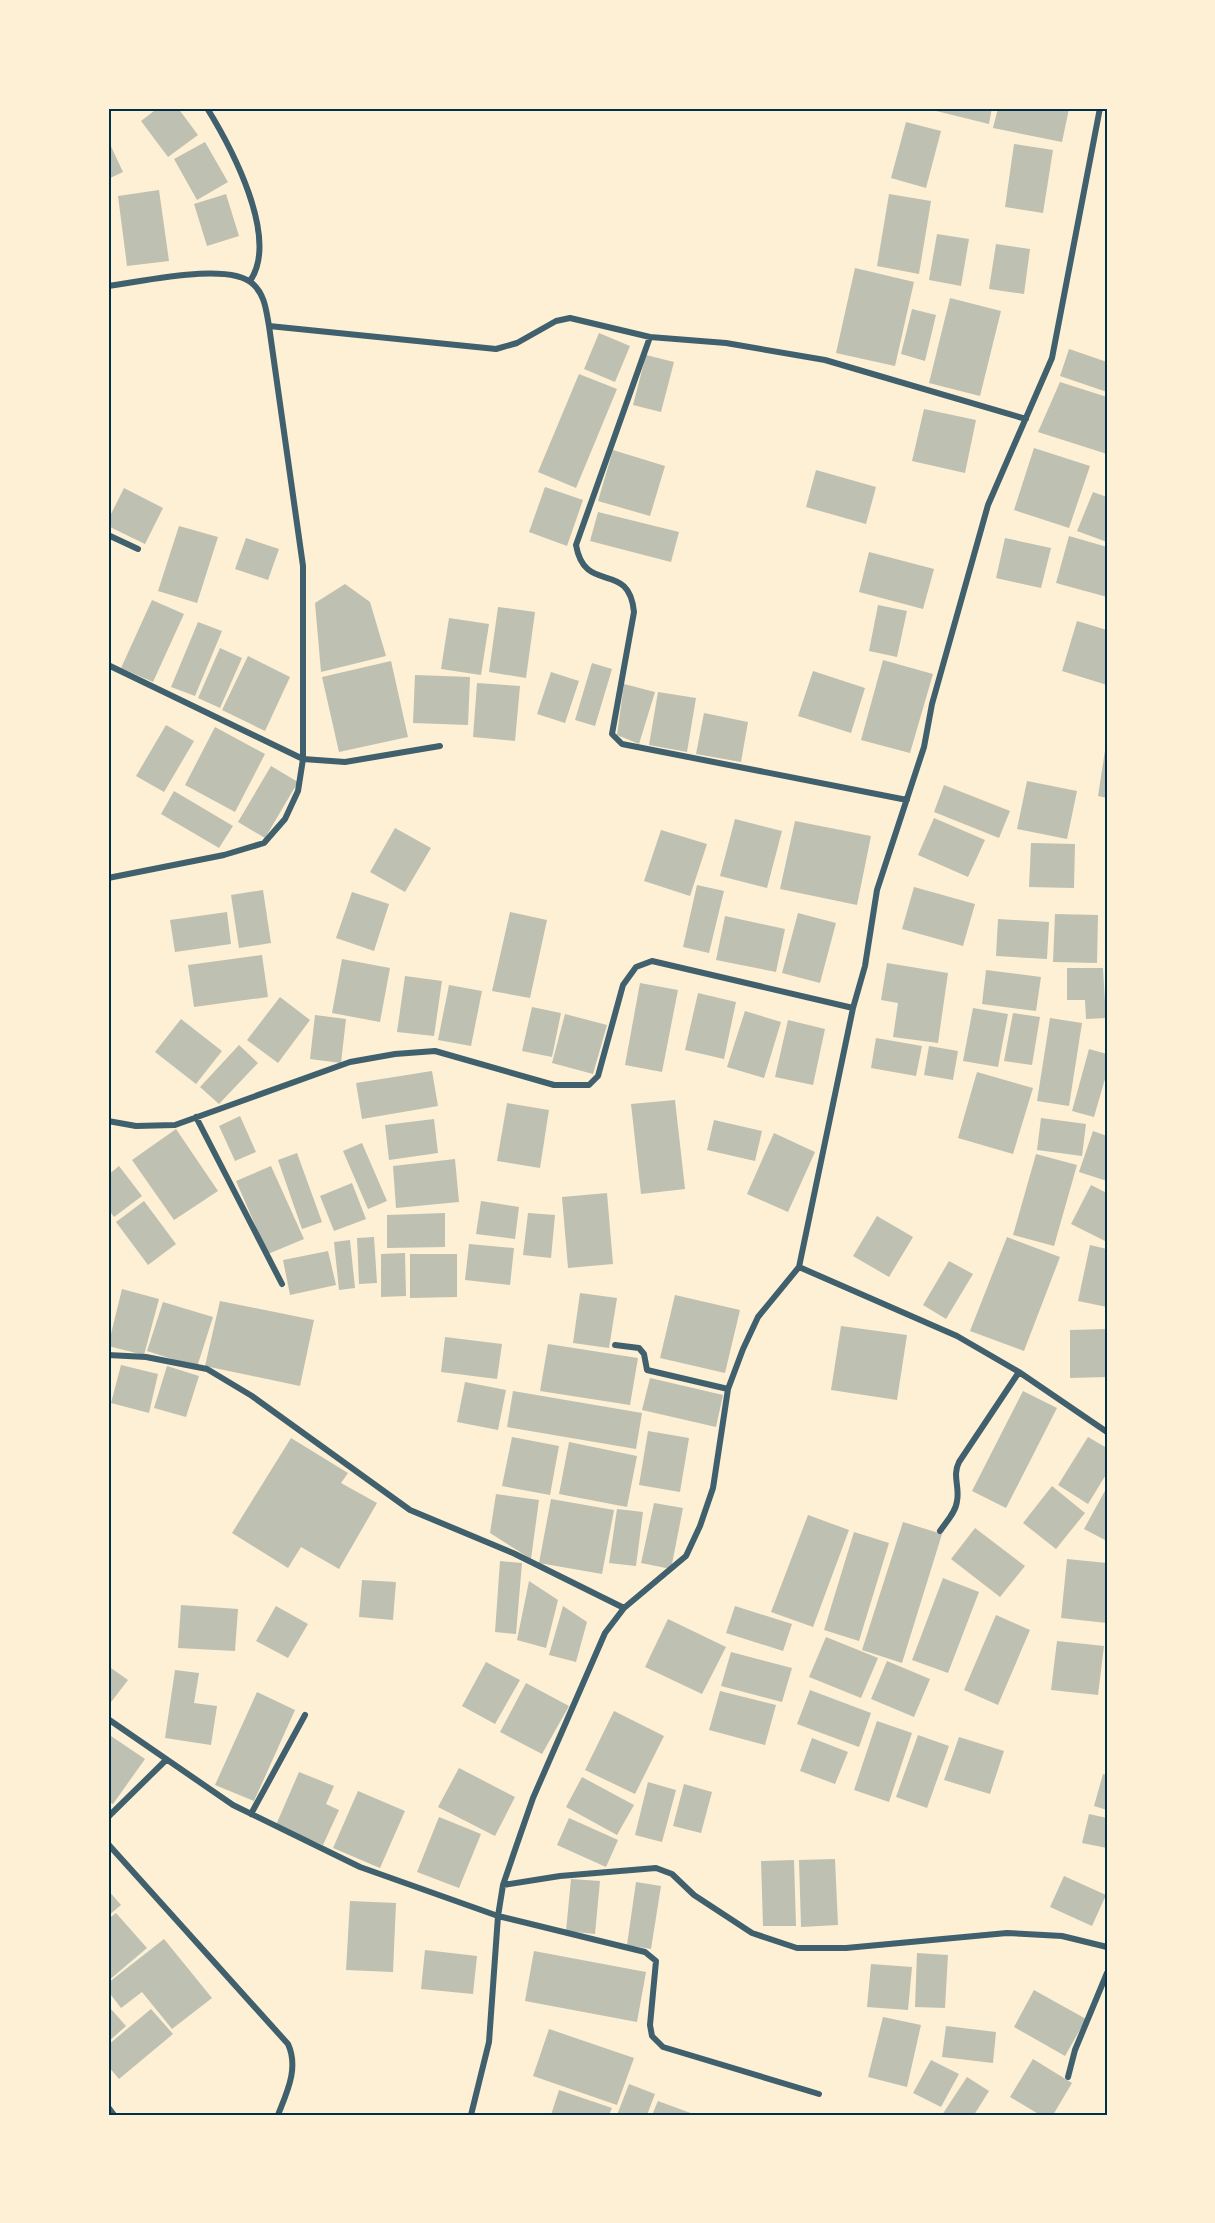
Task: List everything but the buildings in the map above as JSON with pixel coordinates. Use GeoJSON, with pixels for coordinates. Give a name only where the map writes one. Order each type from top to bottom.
{"type":"FeatureCollection","features":[{"type":"Feature","properties":{"kind":"street"},"geometry":{"type":"LineString","coordinates":[[207,108],[230,148],[254,214],[259,256],[250,281]]}},
{"type":"Feature","properties":{"kind":"street"},"geometry":{"type":"LineString","coordinates":[[471,2115],[489,2042],[498,1916],[503,1885],[533,1798],[605,1633],[624,1608],[686,1556],[713,1488],[728,1389],[758,1317],[800,1267],[853,1008],[865,966],[877,890],[924,747],[932,704],[988,505],[1052,358],[1100,108]]}},
{"type":"Feature","properties":{"kind":"street"},"geometry":{"type":"LineString","coordinates":[[108,286],[217,272],[250,281],[263,299],[269,326],[303,566],[303,759],[298,791],[285,819],[264,843],[224,855],[108,878]]}},
{"type":"Feature","properties":{"kind":"street"},"geometry":{"type":"LineString","coordinates":[[269,326],[496,349],[517,343],[556,321],[570,318],[650,337],[726,343],[825,360],[1026,419]]}},
{"type":"Feature","properties":{"kind":"street"},"geometry":{"type":"LineString","coordinates":[[650,337],[576,545],[579,562],[593,574],[622,582],[632,596],[634,612],[612,734],[622,744],[907,800]]}},
{"type":"Feature","properties":{"kind":"street"},"geometry":{"type":"LineString","coordinates":[[108,535],[138,549]]}},
{"type":"Feature","properties":{"kind":"street"},"geometry":{"type":"LineString","coordinates":[[108,665],[303,759],[345,762],[440,746]]}},
{"type":"Feature","properties":{"kind":"street"},"geometry":{"type":"LineString","coordinates":[[108,1121],[136,1126],[175,1125],[350,1062],[395,1054],[435,1051],[554,1085],[589,1085],[598,1076],[623,985],[636,967],[652,962],[853,1008]]}},
{"type":"Feature","properties":{"kind":"street"},"geometry":{"type":"LineString","coordinates":[[196,1117],[282,1284]]}},
{"type":"Feature","properties":{"kind":"street"},"geometry":{"type":"LineString","coordinates":[[800,1267],[957,1336],[1019,1372],[1107,1432]]}},
{"type":"Feature","properties":{"kind":"street"},"geometry":{"type":"LineString","coordinates":[[615,1346],[639,1348],[644,1354],[647,1370],[728,1389]]}},
{"type":"Feature","properties":{"kind":"street"},"geometry":{"type":"LineString","coordinates":[[108,1355],[146,1357],[207,1369],[252,1396],[410,1510],[513,1553],[624,1608]]}},
{"type":"Feature","properties":{"kind":"street"},"geometry":{"type":"LineString","coordinates":[[939,1531],[955,1509],[958,1500],[955,1470],[959,1462],[1019,1372]]}},
{"type":"Feature","properties":{"kind":"street"},"geometry":{"type":"LineString","coordinates":[[251,1814],[305,1714]]}},
{"type":"Feature","properties":{"kind":"street"},"geometry":{"type":"LineString","coordinates":[[108,1719],[166,1760],[251,1814],[360,1867],[498,1916],[652,1955],[656,1961],[650,2025],[652,2036],[663,2047],[819,2094]]}},
{"type":"Feature","properties":{"kind":"street"},"geometry":{"type":"LineString","coordinates":[[108,1817],[166,1760]]}},
{"type":"Feature","properties":{"kind":"street"},"geometry":{"type":"LineString","coordinates":[[108,1844],[288,2044],[294,2060],[293,2074],[278,2115]]}},
{"type":"Feature","properties":{"kind":"street"},"geometry":{"type":"LineString","coordinates":[[503,1885],[560,1876],[656,1868],[672,1874],[694,1895],[752,1933],[797,1948],[846,1948],[1007,1933],[1062,1936],[1107,1947]]}},
{"type":"Feature","properties":{"kind":"street"},"geometry":{"type":"LineString","coordinates":[[1068,2077],[1075,2050],[1107,1973]]}},
{"type":"Feature","properties":{"kind":"street"},"geometry":{"type":"LineString","coordinates":[[108,2108],[114,2115]]}}]}
